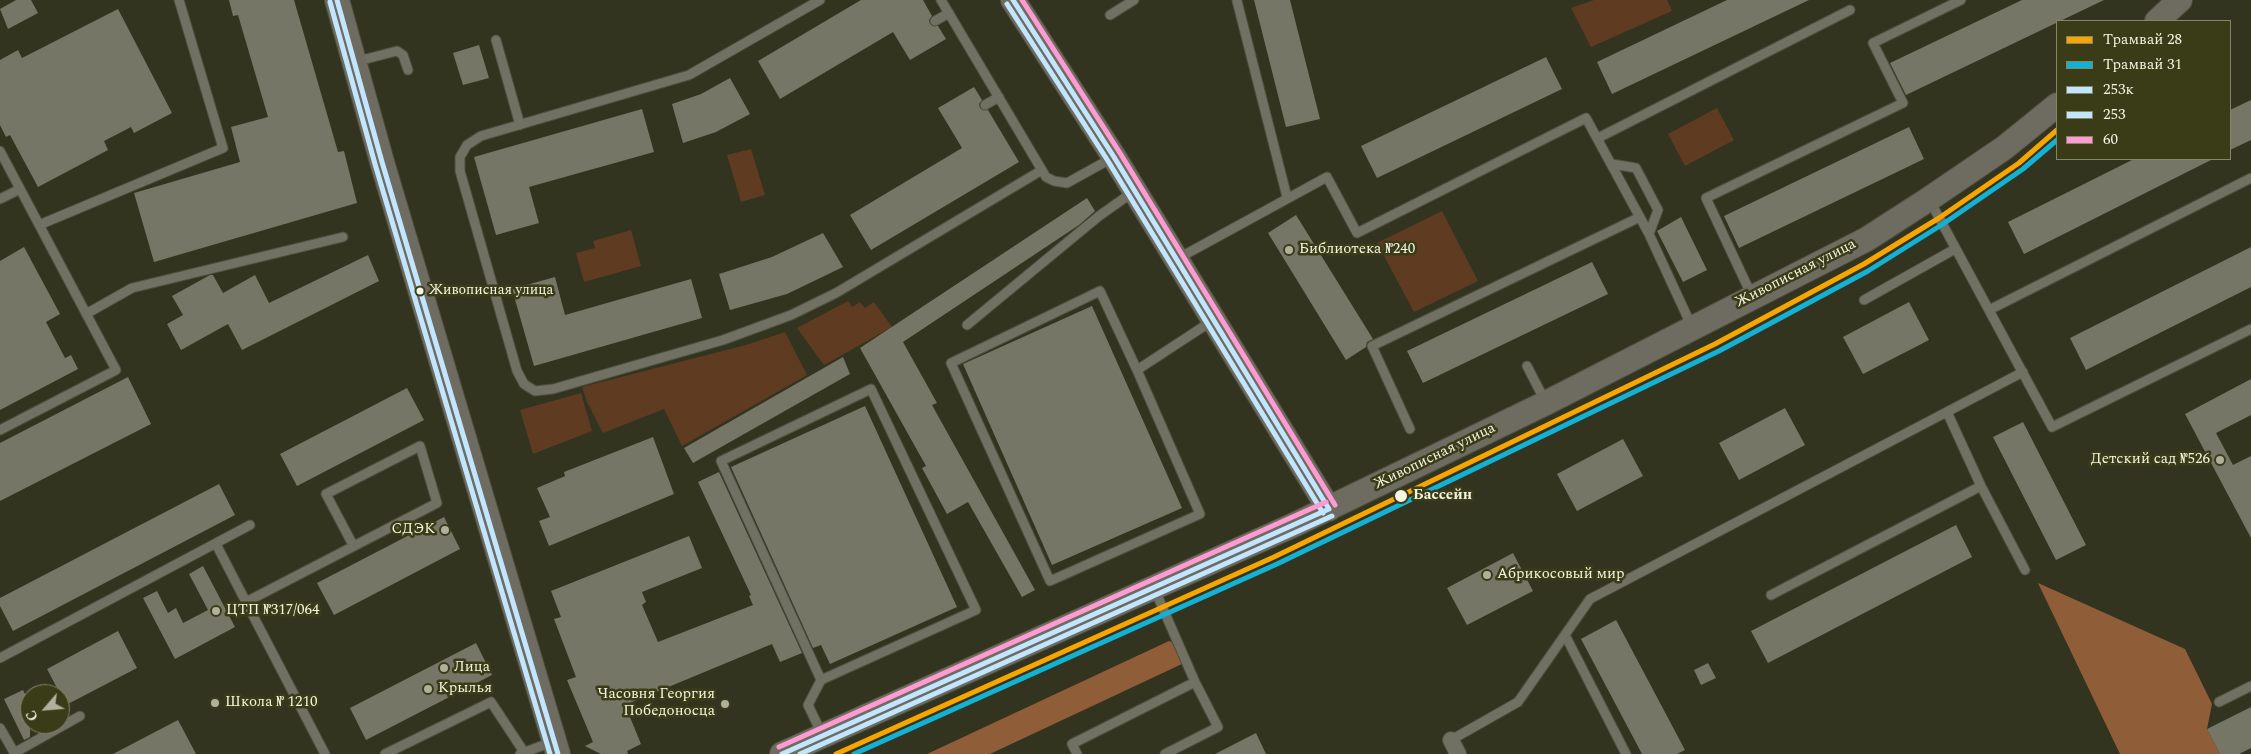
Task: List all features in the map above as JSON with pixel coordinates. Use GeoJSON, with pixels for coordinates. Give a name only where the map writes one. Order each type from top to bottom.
{"type":"FeatureCollection","features":[{"type":"Feature","properties":{"kind":"street"},"geometry":{"type":"LineString","coordinates":[[337,0],[384,172],[556,748]]}},
{"type":"Feature","properties":{"kind":"street"},"geometry":{"type":"LineString","coordinates":[[1013,0],[1114,157],[1328,509]]}},
{"type":"Feature","properties":{"kind":"street"},"geometry":{"type":"LineString","coordinates":[[2158,20],[2180,0]]}},
{"type":"Feature","properties":{"kind":"street","name":"Живописная улица"},"geometry":{"type":"LineString","coordinates":[[782,754],[1328,509],[1546,403],[1867,239],[2004,148],[2056,106]]}},
{"type":"Feature","properties":{"kind":"lane"},"geometry":{"type":"LineString","coordinates":[[38,225],[223,148],[179,0]]}},
{"type":"Feature","properties":{"kind":"lane"},"geometry":{"type":"LineString","coordinates":[[820,0],[689,76],[472,140],[460,156],[460,170],[520,378],[529,388],[542,391],[723,340],[791,315],[836,293],[1042,170]]}},
{"type":"Feature","properties":{"kind":"lane"},"geometry":{"type":"LineString","coordinates":[[941,0],[1042,170],[1054,182],[1067,183],[1114,157]]}},
{"type":"Feature","properties":{"kind":"lane"},"geometry":{"type":"LineString","coordinates":[[1110,15],[1134,0]]}},
{"type":"Feature","properties":{"kind":"lane"},"geometry":{"type":"LineString","coordinates":[[1753,296],[1706,198],[1903,103],[1873,43],[1961,0]]}},
{"type":"Feature","properties":{"kind":"lane"},"geometry":{"type":"LineString","coordinates":[[1237,1],[1287,197]]}},
{"type":"Feature","properties":{"kind":"lane"},"geometry":{"type":"LineString","coordinates":[[1598,138],[1850,10]]}},
{"type":"Feature","properties":{"kind":"lane"},"geometry":{"type":"LineString","coordinates":[[935,21],[948,12]]}},
{"type":"Feature","properties":{"kind":"lane"},"geometry":{"type":"LineString","coordinates":[[496,40],[520,125]]}},
{"type":"Feature","properties":{"kind":"lane"},"geometry":{"type":"LineString","coordinates":[[354,62],[397,51],[403,55],[408,70]]}},
{"type":"Feature","properties":{"kind":"lane"},"geometry":{"type":"LineString","coordinates":[[985,105],[999,97]]}},
{"type":"Feature","properties":{"kind":"lane"},"geometry":{"type":"LineString","coordinates":[[1177,260],[1287,197],[1326,177],[1357,233],[1586,118],[1640,217],[1692,327]]}},
{"type":"Feature","properties":{"kind":"lane"},"geometry":{"type":"LineString","coordinates":[[0,151],[116,370],[0,430]]}},
{"type":"Feature","properties":{"kind":"lane"},"geometry":{"type":"LineString","coordinates":[[1612,164],[1636,168],[1658,210],[1648,234]]}},
{"type":"Feature","properties":{"kind":"lane"},"geometry":{"type":"LineString","coordinates":[[1989,310],[2251,178]]}},
{"type":"Feature","properties":{"kind":"lane"},"geometry":{"type":"LineString","coordinates":[[0,199],[20,189]]}},
{"type":"Feature","properties":{"kind":"lane"},"geometry":{"type":"LineString","coordinates":[[968,325],[1099,216],[1135,191]]}},
{"type":"Feature","properties":{"kind":"lane"},"geometry":{"type":"LineString","coordinates":[[1929,199],[2052,427],[2251,328]]}},
{"type":"Feature","properties":{"kind":"lane"},"geometry":{"type":"LineString","coordinates":[[1410,429],[1372,346],[1640,217]]}},
{"type":"Feature","properties":{"kind":"lane"},"geometry":{"type":"LineString","coordinates":[[86,314],[132,288],[343,237]]}},
{"type":"Feature","properties":{"kind":"lane"},"geometry":{"type":"LineString","coordinates":[[1864,300],[1955,249]]}},
{"type":"Feature","properties":{"kind":"lane"},"geometry":{"type":"LineString","coordinates":[[1100,291],[1137,370],[1200,514],[1050,581],[951,363],[1100,291]]}},
{"type":"Feature","properties":{"kind":"lane"},"geometry":{"type":"LineString","coordinates":[[1137,370],[1214,320]]}},
{"type":"Feature","properties":{"kind":"lane"},"geometry":{"type":"LineString","coordinates":[[1527,366],[1546,403]]}},
{"type":"Feature","properties":{"kind":"lane"},"geometry":{"type":"LineString","coordinates":[[1454,747],[1518,702],[1590,599],[2023,372]]}},
{"type":"Feature","properties":{"kind":"lane"},"geometry":{"type":"LineString","coordinates":[[821,680],[721,461],[870,389],[976,610],[821,680],[808,705],[823,736]]}},
{"type":"Feature","properties":{"kind":"lane"},"geometry":{"type":"LineString","coordinates":[[1947,412],[1981,486],[2025,570]]}},
{"type":"Feature","properties":{"kind":"lane"},"geometry":{"type":"LineString","coordinates":[[246,602],[437,503],[420,446],[326,494],[353,545]]}},
{"type":"Feature","properties":{"kind":"lane"},"geometry":{"type":"LineString","coordinates":[[1770,595],[1981,486]]}},
{"type":"Feature","properties":{"kind":"lane"},"geometry":{"type":"LineString","coordinates":[[0,658],[250,525]]}},
{"type":"Feature","properties":{"kind":"lane"},"geometry":{"type":"LineString","coordinates":[[216,544],[325,754]]}},
{"type":"Feature","properties":{"kind":"lane"},"geometry":{"type":"LineString","coordinates":[[1154,588],[1195,682],[1218,727],[1164,754]]}},
{"type":"Feature","properties":{"kind":"lane"},"geometry":{"type":"LineString","coordinates":[[1565,635],[1626,754]]}},
{"type":"Feature","properties":{"kind":"lane"},"geometry":{"type":"LineString","coordinates":[[1077,754],[1072,744],[1195,682]]}},
{"type":"Feature","properties":{"kind":"lane"},"geometry":{"type":"LineString","coordinates":[[2219,702],[2251,686]]}},
{"type":"Feature","properties":{"kind":"lane"},"geometry":{"type":"LineString","coordinates":[[385,754],[491,702],[522,753],[556,748]]}},
{"type":"Feature","properties":{"kind":"lane"},"geometry":{"type":"LineString","coordinates":[[1,734],[14,754],[80,716]]}},
{"type":"Feature","properties":{"kind":"shaded area"},"geometry":{"type":"Polygon","coordinates":[[[1594,0],[1667,0],[1672,11],[1591,47],[1571,8],[1594,0]]]}},
{"type":"Feature","properties":{"kind":"shaded area"},"geometry":{"type":"Polygon","coordinates":[[[1717,108],[1734,140],[1685,166],[1668,134],[1717,108]]]}},
{"type":"Feature","properties":{"kind":"shaded area"},"geometry":{"type":"Polygon","coordinates":[[[751,149],[765,195],[741,202],[727,155],[751,149]]]}},
{"type":"Feature","properties":{"kind":"shaded area"},"geometry":{"type":"Polygon","coordinates":[[[1442,211],[1478,281],[1414,312],[1377,243],[1442,211]]]}},
{"type":"Feature","properties":{"kind":"shaded area"},"geometry":{"type":"Polygon","coordinates":[[[631,230],[641,266],[584,282],[576,253],[595,248],[593,241],[631,230]]]}},
{"type":"Feature","properties":{"kind":"shaded area"},"geometry":{"type":"Polygon","coordinates":[[[848,301],[852,307],[860,302],[865,308],[874,302],[892,327],[824,365],[797,328],[848,301]]]}},
{"type":"Feature","properties":{"kind":"shaded area"},"geometry":{"type":"Polygon","coordinates":[[[785,332],[807,375],[682,446],[664,409],[603,433],[587,402],[582,387],[746,345],[785,332]]]}},
{"type":"Feature","properties":{"kind":"shaded area"},"geometry":{"type":"Polygon","coordinates":[[[581,393],[592,431],[533,454],[520,410],[581,393]]]}},
{"type":"Feature","properties":{"kind":"shaded area"},"geometry":{"type":"Polygon","coordinates":[[[2038,583],[2185,649],[2212,704],[2207,729],[2220,754],[2120,754],[2038,583]]]}},
{"type":"Feature","properties":{"kind":"shaded area"},"geometry":{"type":"Polygon","coordinates":[[[1169,641],[1181,646],[1184,663],[990,754],[927,754],[1169,641]]]}},
{"type":"Feature","properties":{"kind":"building"},"geometry":{"type":"Polygon","coordinates":[[[16,0],[31,0],[38,13],[8,29],[0,9],[16,0]]]}},
{"type":"Feature","properties":{"kind":"building"},"geometry":{"type":"Polygon","coordinates":[[[229,0],[294,0],[338,152],[344,151],[357,203],[154,262],[134,193],[240,162],[231,127],[268,117],[238,15],[233,16],[229,0]]]}},
{"type":"Feature","properties":{"kind":"building"},"geometry":{"type":"Polygon","coordinates":[[[861,0],[923,0],[932,16],[929,20],[930,24],[938,26],[946,39],[910,60],[893,32],[780,99],[758,61],[861,0]]]}},
{"type":"Feature","properties":{"kind":"building"},"geometry":{"type":"Polygon","coordinates":[[[1254,0],[1290,0],[1320,119],[1286,127],[1254,0]]]}},
{"type":"Feature","properties":{"kind":"building"},"geometry":{"type":"Polygon","coordinates":[[[1727,0],[1809,0],[1612,94],[1597,62],[1727,0]]]}},
{"type":"Feature","properties":{"kind":"building"},"geometry":{"type":"Polygon","coordinates":[[[2022,0],[2104,0],[2062,20],[2056,20],[2056,23],[1906,95],[1890,63],[2022,0]]]}},
{"type":"Feature","properties":{"kind":"building"},"geometry":{"type":"Polygon","coordinates":[[[118,9],[172,113],[134,133],[131,127],[104,141],[108,150],[38,187],[10,135],[6,137],[0,125],[0,60],[18,50],[22,58],[118,9]]]}},
{"type":"Feature","properties":{"kind":"building"},"geometry":{"type":"Polygon","coordinates":[[[479,45],[489,78],[463,85],[453,53],[479,45]]]}},
{"type":"Feature","properties":{"kind":"building"},"geometry":{"type":"Polygon","coordinates":[[[1546,57],[1562,89],[1377,178],[1361,146],[1546,57]]]}},
{"type":"Feature","properties":{"kind":"building"},"geometry":{"type":"Polygon","coordinates":[[[730,78],[750,114],[716,132],[683,143],[672,104],[701,94],[730,78]]]}},
{"type":"Feature","properties":{"kind":"building"},"geometry":{"type":"Polygon","coordinates":[[[974,87],[982,100],[979,104],[980,108],[988,110],[1019,162],[871,250],[850,215],[962,148],[938,108],[974,87]]]}},
{"type":"Feature","properties":{"kind":"building"},"geometry":{"type":"Polygon","coordinates":[[[2251,100],[2251,140],[2231,150],[2231,110],[2251,100]]]}},
{"type":"Feature","properties":{"kind":"building"},"geometry":{"type":"Polygon","coordinates":[[[642,109],[654,152],[529,187],[539,223],[496,235],[474,157],[642,109]]]}},
{"type":"Feature","properties":{"kind":"building"},"geometry":{"type":"Polygon","coordinates":[[[1909,127],[1924,159],[1739,248],[1724,216],[1909,127]]]}},
{"type":"Feature","properties":{"kind":"building"},"geometry":{"type":"Polygon","coordinates":[[[2132,160],[2211,160],[2024,254],[2008,222],[2132,160]]]}},
{"type":"Feature","properties":{"kind":"building"},"geometry":{"type":"Polygon","coordinates":[[[1087,198],[1095,211],[1079,225],[903,342],[937,403],[932,405],[1035,590],[1022,597],[968,502],[947,514],[922,468],[926,466],[860,348],[1087,198]]]}},
{"type":"Feature","properties":{"kind":"building"},"geometry":{"type":"Polygon","coordinates":[[[1296,215],[1373,339],[1367,342],[1366,347],[1346,360],[1268,233],[1296,215]]]}},
{"type":"Feature","properties":{"kind":"building"},"geometry":{"type":"Polygon","coordinates":[[[1681,217],[1707,270],[1683,282],[1657,231],[1681,217]]]}},
{"type":"Feature","properties":{"kind":"building"},"geometry":{"type":"Polygon","coordinates":[[[823,233],[843,267],[787,294],[730,310],[719,274],[772,257],[823,233]]]}},
{"type":"Feature","properties":{"kind":"building"},"geometry":{"type":"Polygon","coordinates":[[[24,247],[60,314],[46,322],[65,358],[71,355],[78,369],[0,410],[0,261],[24,247]]]}},
{"type":"Feature","properties":{"kind":"building"},"geometry":{"type":"Polygon","coordinates":[[[2251,247],[2251,287],[2086,370],[2070,338],[2251,247]]]}},
{"type":"Feature","properties":{"kind":"building"},"geometry":{"type":"Polygon","coordinates":[[[368,255],[379,281],[242,350],[228,324],[181,350],[167,324],[183,315],[172,296],[210,275],[213,275],[223,293],[255,275],[269,303],[368,255]]]}},
{"type":"Feature","properties":{"kind":"building"},"geometry":{"type":"Polygon","coordinates":[[[1592,262],[1608,294],[1423,383],[1407,351],[1592,262]]]}},
{"type":"Feature","properties":{"kind":"building"},"geometry":{"type":"Polygon","coordinates":[[[555,277],[565,315],[691,279],[702,318],[534,366],[512,289],[555,277]]]}},
{"type":"Feature","properties":{"kind":"building"},"geometry":{"type":"Polygon","coordinates":[[[1909,302],[1929,340],[1863,374],[1843,337],[1909,302]]]}},
{"type":"Feature","properties":{"kind":"building"},"geometry":{"type":"Polygon","coordinates":[[[1092,306],[1182,508],[1052,565],[963,364],[1092,306]]]}},
{"type":"Feature","properties":{"kind":"building"},"geometry":{"type":"Polygon","coordinates":[[[843,357],[850,374],[693,463],[684,448],[843,357]]]}},
{"type":"Feature","properties":{"kind":"building"},"geometry":{"type":"Polygon","coordinates":[[[128,377],[151,424],[0,501],[0,443],[128,377]]]}},
{"type":"Feature","properties":{"kind":"building","name":"Детский сад №526"},"geometry":{"type":"Polygon","coordinates":[[[2251,379],[2251,415],[2216,433],[2233,465],[2251,456],[2251,538],[2185,414],[2251,379]]]}},
{"type":"Feature","properties":{"kind":"building"},"geometry":{"type":"Polygon","coordinates":[[[407,388],[424,420],[297,486],[280,454],[407,388]]]}},
{"type":"Feature","properties":{"kind":"building"},"geometry":{"type":"Polygon","coordinates":[[[865,406],[957,607],[830,664],[821,645],[813,648],[731,467],[865,406]]]}},
{"type":"Feature","properties":{"kind":"building"},"geometry":{"type":"Polygon","coordinates":[[[1785,408],[1805,445],[1739,480],[1719,443],[1785,408]]]}},
{"type":"Feature","properties":{"kind":"building"},"geometry":{"type":"Polygon","coordinates":[[[2023,422],[2086,545],[2056,560],[1993,437],[2023,422]]]}},
{"type":"Feature","properties":{"kind":"building"},"geometry":{"type":"Polygon","coordinates":[[[653,437],[674,494],[549,546],[539,521],[550,517],[537,488],[565,476],[564,472],[653,437]]]}},
{"type":"Feature","properties":{"kind":"building"},"geometry":{"type":"Polygon","coordinates":[[[1623,439],[1643,476],[1577,511],[1557,474],[1623,439]]]}},
{"type":"Feature","properties":{"kind":"building"},"geometry":{"type":"Polygon","coordinates":[[[719,472],[802,653],[780,662],[772,644],[625,705],[641,744],[627,751],[628,754],[601,754],[585,746],[593,742],[567,680],[576,677],[554,619],[561,617],[551,591],[689,536],[702,568],[642,592],[646,602],[642,605],[658,642],[753,605],[749,596],[751,595],[698,482],[719,472]]]}},
{"type":"Feature","properties":{"kind":"building"},"geometry":{"type":"Polygon","coordinates":[[[219,484],[235,515],[13,631],[0,606],[0,598],[219,484]]]}},
{"type":"Feature","properties":{"kind":"building"},"geometry":{"type":"Polygon","coordinates":[[[444,517],[460,549],[334,615],[317,583],[444,517]]]}},
{"type":"Feature","properties":{"kind":"building"},"geometry":{"type":"Polygon","coordinates":[[[1956,525],[1972,557],[1768,663],[1751,631],[1956,525]]]}},
{"type":"Feature","properties":{"kind":"building"},"geometry":{"type":"Polygon","coordinates":[[[1513,553],[1533,591],[1467,625],[1447,588],[1513,553]]]}},
{"type":"Feature","properties":{"kind":"building","name":"ЦТП №317/064"},"geometry":{"type":"Polygon","coordinates":[[[203,566],[235,627],[175,659],[143,598],[157,591],[168,613],[176,608],[183,623],[208,610],[189,574],[203,566]]]}},
{"type":"Feature","properties":{"kind":"building"},"geometry":{"type":"Polygon","coordinates":[[[1616,620],[1685,750],[1677,754],[1642,754],[1581,639],[1616,620]]]}},
{"type":"Feature","properties":{"kind":"building"},"geometry":{"type":"Polygon","coordinates":[[[118,631],[137,668],[70,703],[70,684],[55,684],[47,669],[118,631]]]}},
{"type":"Feature","properties":{"kind":"building"},"geometry":{"type":"Polygon","coordinates":[[[476,643],[492,675],[366,740],[350,708],[476,643]]]}},
{"type":"Feature","properties":{"kind":"building"},"geometry":{"type":"Polygon","coordinates":[[[1708,663],[1716,678],[1701,685],[1694,670],[1708,663]]]}},
{"type":"Feature","properties":{"kind":"building"},"geometry":{"type":"Polygon","coordinates":[[[20,691],[20,732],[4,699],[20,691]]]}},
{"type":"Feature","properties":{"kind":"building"},"geometry":{"type":"Polygon","coordinates":[[[2251,707],[2251,748],[2239,754],[2220,754],[2207,729],[2251,707]]]}},
{"type":"Feature","properties":{"kind":"building"},"geometry":{"type":"Polygon","coordinates":[[[178,720],[196,754],[113,754],[178,720]]]}},
{"type":"Feature","properties":{"kind":"building"},"geometry":{"type":"Polygon","coordinates":[[[1256,733],[1266,754],[1215,754],[1256,733]]]}},
{"type":"Feature","properties":{"kind":"building"},"geometry":{"type":"Polygon","coordinates":[[[21,734],[30,734],[30,737],[24,740],[21,734]]]}},
{"type":"Feature","properties":{"kind":"tram line","name":"28"},"geometry":{"type":"LineString","coordinates":[[836,754],[1274,557],[1715,344],[1864,264],[1939,218],[2019,163],[2056,131]]}},
{"type":"Feature","properties":{"kind":"tram line","name":"31"},"geometry":{"type":"LineString","coordinates":[[854,754],[1277,564],[1719,351],[1868,271],[1943,224],[2023,169],[2056,141]]}},
{"type":"Feature","properties":{"kind":"transit line","name":"253к"},"geometry":{"type":"LineString","coordinates":[[337,0],[382,162],[558,754]]}},
{"type":"Feature","properties":{"kind":"transit line","name":"253к"},"geometry":{"type":"LineString","coordinates":[[1013,0],[1114,157],[1329,509]]}},
{"type":"Feature","properties":{"kind":"transit line","name":"60"},"geometry":{"type":"LineString","coordinates":[[1022,0],[1120,153],[1335,505]]}},
{"type":"Feature","properties":{"kind":"transit line","name":"253"},"geometry":{"type":"LineString","coordinates":[[330,2],[375,164],[550,754]]}},
{"type":"Feature","properties":{"kind":"transit line","name":"253"},"geometry":{"type":"LineString","coordinates":[[1007,4],[1108,161],[1323,513]]}},
{"type":"Feature","properties":{"kind":"transit line","name":"60"},"geometry":{"type":"LineString","coordinates":[[779,747],[1326,502]]}},
{"type":"Feature","properties":{"kind":"transit line","name":"253к"},"geometry":{"type":"LineString","coordinates":[[782,754],[1329,509]]}},
{"type":"Feature","properties":{"kind":"transit line","name":"253"},"geometry":{"type":"LineString","coordinates":[[800,754],[1332,516]]}},
{"type":"Feature","properties":{"kind":"place","name":"Библиотека №240"},"geometry":{"type":"Point","coordinates":[1289,250]}},
{"type":"Feature","properties":{"kind":"place","name":"Живописная улица"},"geometry":{"type":"Point","coordinates":[420,291]}},
{"type":"Feature","properties":{"kind":"place","name":"Детский сад №526"},"geometry":{"type":"Point","coordinates":[2220,460]}},
{"type":"Feature","properties":{"kind":"place","name":"Бассейн"},"geometry":{"type":"Point","coordinates":[1401,496]}},
{"type":"Feature","properties":{"kind":"place","name":"СДЭК"},"geometry":{"type":"Point","coordinates":[445,530]}},
{"type":"Feature","properties":{"kind":"place","name":"Абрикосовый мир"},"geometry":{"type":"Point","coordinates":[1487,575]}},
{"type":"Feature","properties":{"kind":"place","name":"ЦТП №317/064"},"geometry":{"type":"Point","coordinates":[216,611]}},
{"type":"Feature","properties":{"kind":"place","name":"Лица"},"geometry":{"type":"Point","coordinates":[444,668]}},
{"type":"Feature","properties":{"kind":"place","name":"Крылья"},"geometry":{"type":"Point","coordinates":[428,689]}},
{"type":"Feature","properties":{"kind":"place","name":"Школа № 1210"},"geometry":{"type":"Point","coordinates":[215,703]}},
{"type":"Feature","properties":{"kind":"place","name":"Часовня Георгия Победоносца"},"geometry":{"type":"Point","coordinates":[725,704]}}]}
